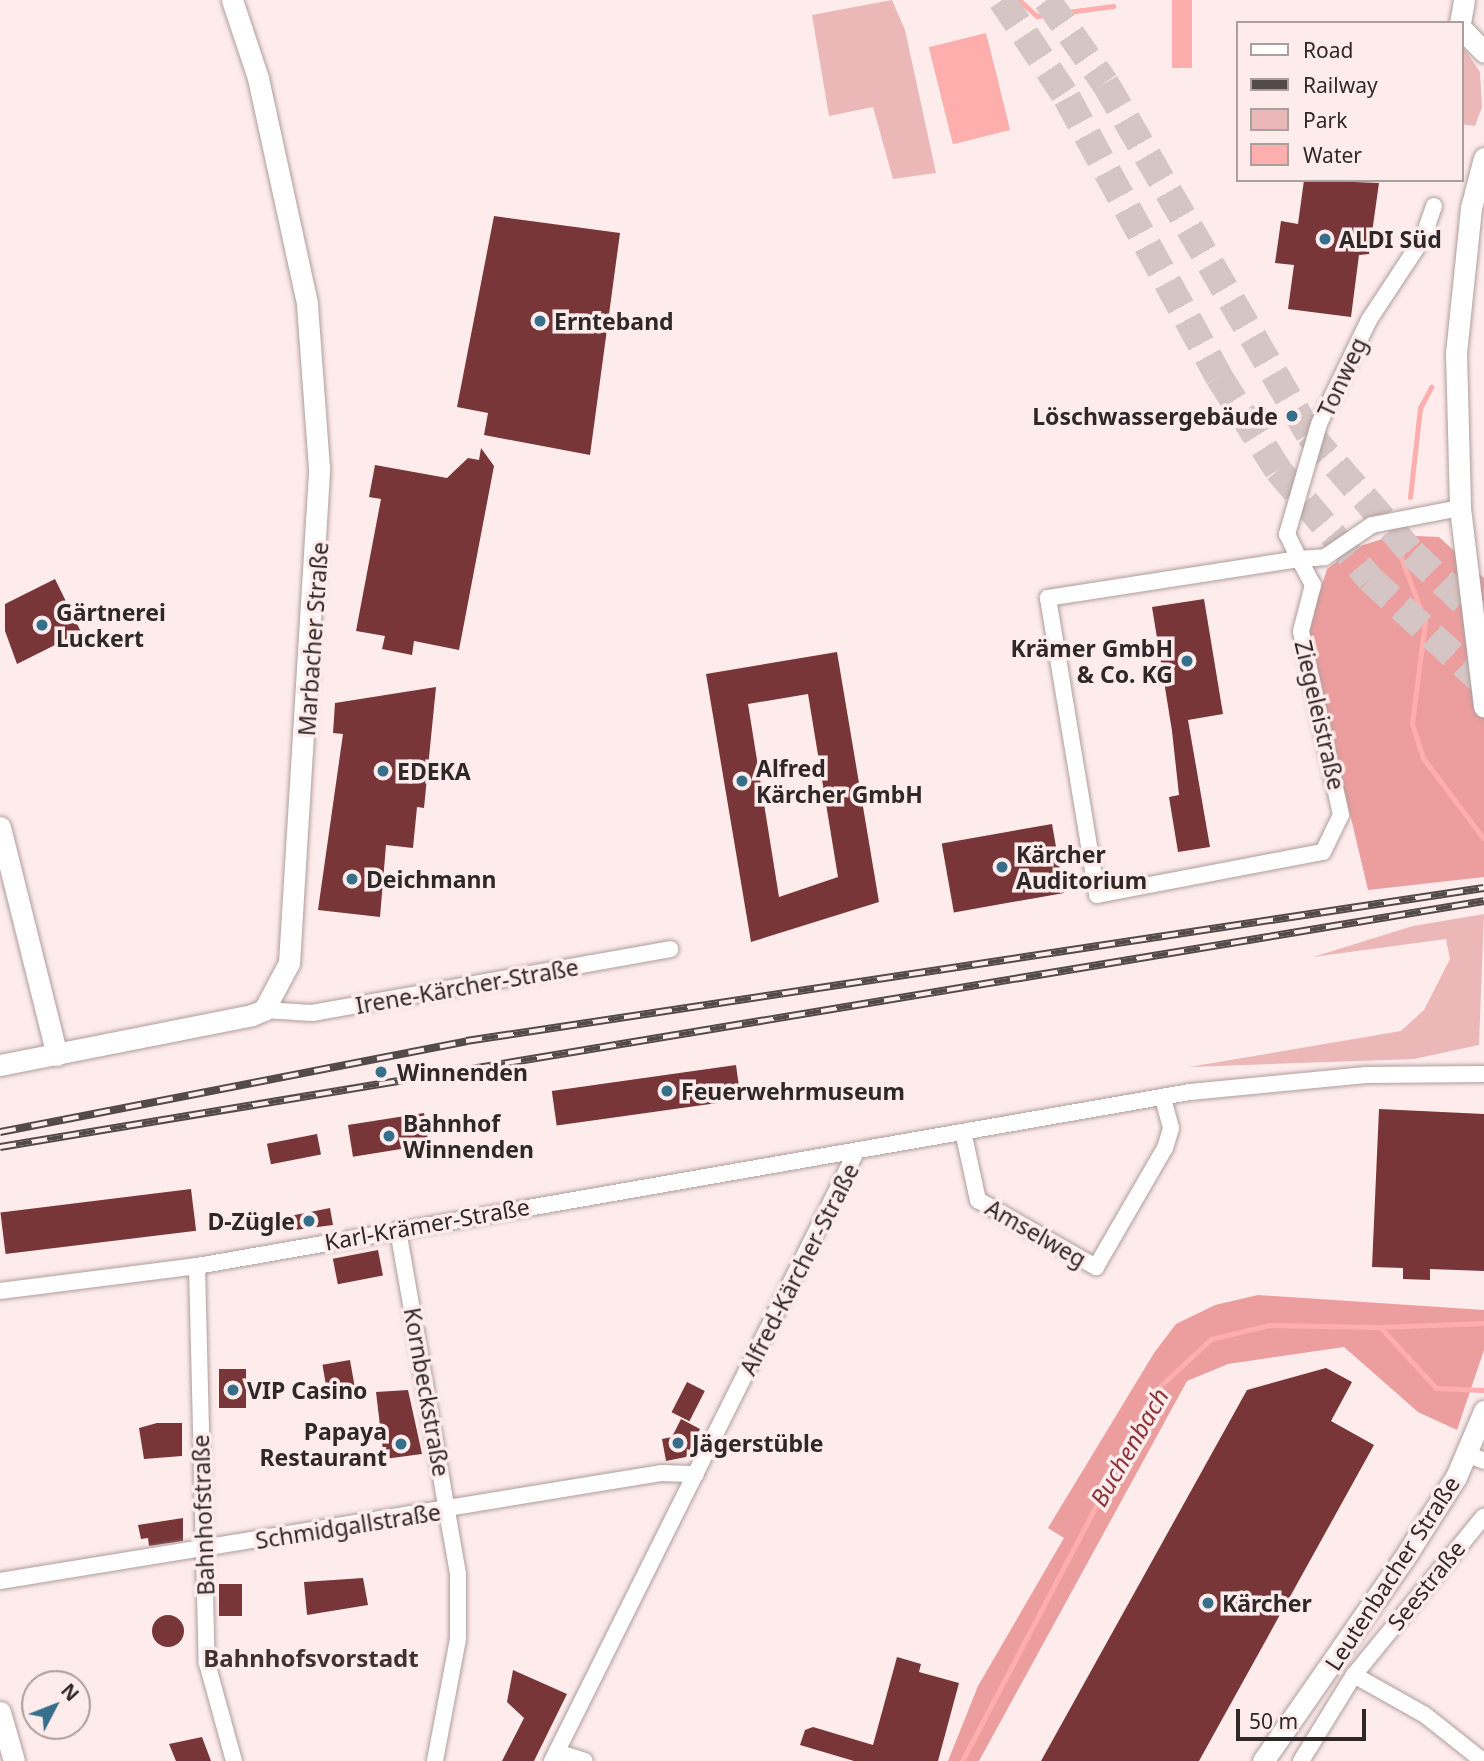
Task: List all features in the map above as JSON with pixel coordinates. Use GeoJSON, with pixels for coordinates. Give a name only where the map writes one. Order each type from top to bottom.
{"type":"FeatureCollection","features":[{"type":"Feature","properties":{"kind":"main road","name":"Marbacher Straße"},"geometry":{"type":"LineString","coordinates":[[232,0],[258,78],[307,303],[320,468],[289,963],[264,1010]]}},
{"type":"Feature","properties":{"kind":"main road"},"geometry":{"type":"LineString","coordinates":[[1459,13],[1483,56]]}},
{"type":"Feature","properties":{"kind":"main road"},"geometry":{"type":"LineString","coordinates":[[1484,158],[1471,208],[1456,353],[1460,508],[1484,707]]}},
{"type":"Feature","properties":{"kind":"main road"},"geometry":{"type":"LineString","coordinates":[[0,827],[57,1055]]}},
{"type":"Feature","properties":{"kind":"main road"},"geometry":{"type":"LineString","coordinates":[[0,1065],[264,1010]]}},
{"type":"Feature","properties":{"kind":"main road","name":"Leutenbacher Straße"},"geometry":{"type":"LineString","coordinates":[[1263,1761],[1477,1449],[1484,1411]]}},
{"type":"Feature","properties":{"kind":"main road"},"geometry":{"type":"LineString","coordinates":[[0,1712],[14,1761]]}},
{"type":"Feature","properties":{"kind":"street","name":"Tonweg"},"geometry":{"type":"LineString","coordinates":[[1300,559],[1287,534],[1319,424],[1369,320],[1423,238],[1434,206]]}},
{"type":"Feature","properties":{"kind":"street"},"geometry":{"type":"LineString","coordinates":[[1300,559],[1325,557],[1372,525],[1460,508]]}},
{"type":"Feature","properties":{"kind":"street","name":"Ziegeleistraße"},"geometry":{"type":"LineString","coordinates":[[1300,559],[1313,585],[1301,631],[1337,781],[1336,831],[1323,852],[1097,895],[1048,598],[1300,559]]}},
{"type":"Feature","properties":{"kind":"street","name":"Irene-Kärcher-Straße"},"geometry":{"type":"LineString","coordinates":[[264,1010],[312,1013],[670,949]]}},
{"type":"Feature","properties":{"kind":"street","name":"Alfred-Kärcher-Straße"},"geometry":{"type":"LineString","coordinates":[[555,1757],[854,1156],[1163,1098],[1366,1075],[1484,1074]]}},
{"type":"Feature","properties":{"kind":"street","name":"Amselweg"},"geometry":{"type":"LineString","coordinates":[[964,1136],[978,1200],[1096,1267],[1165,1149],[1171,1128],[1163,1098]]}},
{"type":"Feature","properties":{"kind":"street","name":"Karl-Krämer-Straße"},"geometry":{"type":"LineString","coordinates":[[0,1291],[197,1266],[398,1230],[854,1156]]}},
{"type":"Feature","properties":{"kind":"street","name":"Kornbeckstraße"},"geometry":{"type":"LineString","coordinates":[[398,1230],[448,1510],[460,1610],[435,1761]]}},
{"type":"Feature","properties":{"kind":"street","name":"Bahnhofstraße"},"geometry":{"type":"LineString","coordinates":[[197,1266],[206,1663],[234,1761]]}},
{"type":"Feature","properties":{"kind":"street","name":"Schmidgallstraße"},"geometry":{"type":"LineString","coordinates":[[0,1581],[662,1473],[696,1474]]}},
{"type":"Feature","properties":{"kind":"street","name":"Seestraße"},"geometry":{"type":"LineString","coordinates":[[1301,1761],[1354,1675],[1484,1516]]}},
{"type":"Feature","properties":{"kind":"street"},"geometry":{"type":"LineString","coordinates":[[1354,1675],[1424,1715],[1483,1761]]}},
{"type":"Feature","properties":{"kind":"street"},"geometry":{"type":"LineString","coordinates":[[555,1757],[584,1761]]}},
{"type":"Feature","properties":{"kind":"green space"},"geometry":{"type":"Polygon","coordinates":[[[892,0],[905,30],[936,173],[893,179],[873,107],[829,116],[812,15],[892,0]]]}},
{"type":"Feature","properties":{"kind":"green space"},"geometry":{"type":"Polygon","coordinates":[[[1463,47],[1480,72],[1482,107],[1475,126],[1463,124],[1463,47]]]}},
{"type":"Feature","properties":{"kind":"green space"},"geometry":{"type":"Polygon","coordinates":[[[1484,914],[1479,1045],[1414,1059],[1189,1067],[1401,1031],[1424,1010],[1450,959],[1446,939],[1313,957],[1413,926],[1484,914]]]}},
{"type":"Feature","properties":{"kind":"shaded area"},"geometry":{"type":"Polygon","coordinates":[[[1395,535],[1439,537],[1484,578],[1484,877],[1368,890],[1307,632],[1327,569],[1357,547],[1395,535]]]}},
{"type":"Feature","properties":{"kind":"shaded area"},"geometry":{"type":"Polygon","coordinates":[[[1258,1295],[1484,1310],[1484,1350],[1457,1430],[1418,1412],[1344,1347],[1228,1364],[1187,1381],[979,1761],[948,1761],[978,1686],[1064,1538],[1048,1528],[1154,1353],[1176,1324],[1215,1305],[1258,1295]]]}},
{"type":"Feature","properties":{"kind":"water"},"geometry":{"type":"Polygon","coordinates":[[[1172,0],[1192,0],[1192,68],[1172,68],[1172,0]]]}},
{"type":"Feature","properties":{"kind":"water"},"geometry":{"type":"Polygon","coordinates":[[[986,33],[1010,130],[953,144],[929,47],[986,33]]]}},
{"type":"Feature","properties":{"kind":"building","name":"ALDI Süd"},"geometry":{"type":"Polygon","coordinates":[[[1304,182],[1379,183],[1369,254],[1359,255],[1351,317],[1288,309],[1294,265],[1275,263],[1281,221],[1298,224],[1304,182]]]}},
{"type":"Feature","properties":{"kind":"building","name":"Ernteband"},"geometry":{"type":"Polygon","coordinates":[[[494,216],[620,233],[590,455],[484,435],[488,413],[457,407],[494,216]]]}},
{"type":"Feature","properties":{"kind":"building"},"geometry":{"type":"Polygon","coordinates":[[[481,448],[494,466],[459,650],[414,641],[412,655],[382,649],[385,636],[356,631],[381,499],[369,497],[375,465],[447,478],[468,458],[479,460],[481,448]]]}},
{"type":"Feature","properties":{"kind":"building","name":"Gärtnerei Luckert"},"geometry":{"type":"Polygon","coordinates":[[[55,579],[81,632],[17,664],[5,631],[5,604],[55,579]]]}},
{"type":"Feature","properties":{"kind":"building","name":"Krämer GmbH & Co. KG"},"geometry":{"type":"Polygon","coordinates":[[[1204,599],[1223,714],[1188,720],[1210,847],[1178,852],[1169,797],[1179,795],[1172,731],[1152,607],[1204,599]]]}},
{"type":"Feature","properties":{"kind":"building","name":"Alfred Kärcher GmbH"},"geometry":{"type":"Polygon","coordinates":[[[837,652],[879,902],[751,942],[706,674],[837,652]],[[808,694],[748,704],[779,897],[838,877],[808,694]]]}},
{"type":"Feature","properties":{"kind":"building","name":"EDEKA"},"geometry":{"type":"Polygon","coordinates":[[[436,687],[424,808],[417,807],[413,848],[386,845],[380,917],[318,910],[343,734],[333,733],[335,703],[436,687]]]}},
{"type":"Feature","properties":{"kind":"building","name":"Kärcher Auditorium"},"geometry":{"type":"Polygon","coordinates":[[[1052,824],[1064,893],[954,912],[942,843],[1052,824]]]}},
{"type":"Feature","properties":{"kind":"building","name":"Feuerwehrmuseum"},"geometry":{"type":"Polygon","coordinates":[[[736,1065],[741,1100],[557,1126],[552,1091],[736,1065]]]}},
{"type":"Feature","properties":{"kind":"building"},"geometry":{"type":"Polygon","coordinates":[[[1379,1109],[1484,1114],[1484,1271],[1430,1269],[1430,1280],[1403,1279],[1403,1268],[1372,1267],[1379,1109]]]}},
{"type":"Feature","properties":{"kind":"building","name":"Bahnhof Winnenden"},"geometry":{"type":"Polygon","coordinates":[[[424,1113],[429,1145],[353,1157],[348,1125],[424,1113]]]}},
{"type":"Feature","properties":{"kind":"building"},"geometry":{"type":"Polygon","coordinates":[[[317,1134],[321,1155],[271,1164],[267,1144],[317,1134]]]}},
{"type":"Feature","properties":{"kind":"building"},"geometry":{"type":"Polygon","coordinates":[[[191,1189],[196,1231],[6,1254],[0,1212],[191,1189]]]}},
{"type":"Feature","properties":{"kind":"building","name":"D-Zügle"},"geometry":{"type":"Polygon","coordinates":[[[330,1208],[333,1225],[287,1231],[285,1217],[330,1208]]]}},
{"type":"Feature","properties":{"kind":"building"},"geometry":{"type":"Polygon","coordinates":[[[378,1250],[383,1276],[338,1284],[333,1259],[378,1250]]]}},
{"type":"Feature","properties":{"kind":"building"},"geometry":{"type":"Polygon","coordinates":[[[350,1360],[355,1388],[327,1392],[322,1365],[350,1360]]]}},
{"type":"Feature","properties":{"kind":"building","name":"Kärcher"},"geometry":{"type":"Polygon","coordinates":[[[1326,1368],[1352,1382],[1331,1421],[1374,1445],[1199,1761],[1041,1761],[1247,1390],[1326,1368]]]}},
{"type":"Feature","properties":{"kind":"building","name":"VIP Casino"},"geometry":{"type":"Polygon","coordinates":[[[219,1369],[246,1369],[246,1408],[219,1408],[219,1369]]]}},
{"type":"Feature","properties":{"kind":"building"},"geometry":{"type":"Polygon","coordinates":[[[687,1382],[705,1391],[689,1421],[672,1412],[687,1382]]]}},
{"type":"Feature","properties":{"kind":"building"},"geometry":{"type":"Polygon","coordinates":[[[408,1390],[422,1454],[384,1459],[376,1392],[408,1390]]]}},
{"type":"Feature","properties":{"kind":"building","name":"Jägerstüble"},"geometry":{"type":"Polygon","coordinates":[[[681,1419],[700,1429],[686,1457],[666,1461],[662,1439],[672,1437],[681,1419]]]}},
{"type":"Feature","properties":{"kind":"building"},"geometry":{"type":"Polygon","coordinates":[[[157,1423],[182,1423],[182,1456],[144,1459],[139,1428],[157,1423]]]}},
{"type":"Feature","properties":{"kind":"building"},"geometry":{"type":"Polygon","coordinates":[[[183,1518],[183,1541],[149,1546],[148,1538],[141,1539],[138,1525],[183,1518]]]}},
{"type":"Feature","properties":{"kind":"building"},"geometry":{"type":"Polygon","coordinates":[[[363,1578],[368,1605],[307,1615],[304,1582],[363,1578]]]}},
{"type":"Feature","properties":{"kind":"building"},"geometry":{"type":"Polygon","coordinates":[[[219,1584],[242,1584],[242,1616],[219,1616],[219,1584]]]}},
{"type":"Feature","properties":{"kind":"building"},"geometry":{"type":"Polygon","coordinates":[[[168,1615],[179,1620],[184,1631],[179,1642],[168,1647],[157,1642],[152,1631],[157,1620],[168,1615]]]}},
{"type":"Feature","properties":{"kind":"building"},"geometry":{"type":"Polygon","coordinates":[[[897,1657],[921,1664],[919,1672],[959,1683],[938,1761],[854,1761],[800,1745],[805,1730],[813,1727],[873,1745],[897,1657]]]}},
{"type":"Feature","properties":{"kind":"building"},"geometry":{"type":"Polygon","coordinates":[[[513,1670],[567,1694],[534,1761],[502,1761],[524,1718],[507,1702],[513,1670]]]}},
{"type":"Feature","properties":{"kind":"building"},"geometry":{"type":"Polygon","coordinates":[[[202,1737],[211,1761],[176,1761],[169,1744],[202,1737]]]}},
{"type":"Feature","properties":{"kind":"waterway"},"geometry":{"type":"LineString","coordinates":[[1019,0],[1037,16],[1113,6]]}},
{"type":"Feature","properties":{"kind":"waterway"},"geometry":{"type":"LineString","coordinates":[[1410,497],[1420,408],[1431,387]]}},
{"type":"Feature","properties":{"kind":"waterway"},"geometry":{"type":"LineString","coordinates":[[1395,541],[1425,622],[1412,724],[1423,758],[1484,839]]}},
{"type":"Feature","properties":{"kind":"waterway"},"geometry":{"type":"LineString","coordinates":[[1380,1327],[1484,1323]]}},
{"type":"Feature","properties":{"kind":"waterway","name":"Buchenbach"},"geometry":{"type":"LineString","coordinates":[[962,1761],[1158,1388],[1211,1339],[1269,1325],[1380,1327],[1436,1388],[1484,1390]]}},
{"type":"Feature","properties":{"kind":"tunnel"},"geometry":{"type":"LineString","coordinates":[[1002,0],[1067,98],[1219,377],[1278,470],[1370,579],[1484,683]]}},
{"type":"Feature","properties":{"kind":"tunnel"},"geometry":{"type":"LineString","coordinates":[[1047,0],[1105,83],[1309,434],[1412,553],[1484,621]]}},
{"type":"Feature","properties":{"kind":"railway"},"geometry":{"type":"LineString","coordinates":[[0,1132],[466,1041],[1484,888]]}},
{"type":"Feature","properties":{"kind":"railway"},"geometry":{"type":"LineString","coordinates":[[0,1147],[1484,901]]}},
{"type":"Feature","properties":{"kind":"place","name":"ALDI Süd"},"geometry":{"type":"Point","coordinates":[1325,239]}},
{"type":"Feature","properties":{"kind":"place","name":"Ernteband"},"geometry":{"type":"Point","coordinates":[540,321]}},
{"type":"Feature","properties":{"kind":"place","name":"Löschwassergebäude"},"geometry":{"type":"Point","coordinates":[1292,416]}},
{"type":"Feature","properties":{"kind":"place","name":"Gärtnerei Luckert"},"geometry":{"type":"Point","coordinates":[42,625]}},
{"type":"Feature","properties":{"kind":"place","name":"Krämer GmbH & Co. KG"},"geometry":{"type":"Point","coordinates":[1187,661]}},
{"type":"Feature","properties":{"kind":"place","name":"EDEKA"},"geometry":{"type":"Point","coordinates":[383,771]}},
{"type":"Feature","properties":{"kind":"place","name":"Alfred Kärcher GmbH"},"geometry":{"type":"Point","coordinates":[742,781]}},
{"type":"Feature","properties":{"kind":"place","name":"Kärcher Auditorium"},"geometry":{"type":"Point","coordinates":[1002,867]}},
{"type":"Feature","properties":{"kind":"place","name":"Deichmann"},"geometry":{"type":"Point","coordinates":[352,879]}},
{"type":"Feature","properties":{"kind":"place","name":"Winnenden"},"geometry":{"type":"Point","coordinates":[381,1072]}},
{"type":"Feature","properties":{"kind":"place","name":"Feuerwehrmuseum"},"geometry":{"type":"Point","coordinates":[667,1091]}},
{"type":"Feature","properties":{"kind":"place","name":"Bahnhof Winnenden"},"geometry":{"type":"Point","coordinates":[389,1136]}},
{"type":"Feature","properties":{"kind":"place","name":"D-Zügle"},"geometry":{"type":"Point","coordinates":[309,1221]}},
{"type":"Feature","properties":{"kind":"place","name":"VIP Casino"},"geometry":{"type":"Point","coordinates":[233,1390]}},
{"type":"Feature","properties":{"kind":"place","name":"Jägerstüble"},"geometry":{"type":"Point","coordinates":[678,1443]}},
{"type":"Feature","properties":{"kind":"place","name":"Papaya Restaurant"},"geometry":{"type":"Point","coordinates":[401,1444]}},
{"type":"Feature","properties":{"kind":"place","name":"Kärcher"},"geometry":{"type":"Point","coordinates":[1208,1603]}},
{"type":"Feature","properties":{"kind":"district","name":"Bahnhofsvorstadt"},"geometry":{"type":"Point","coordinates":[311,1658]}}]}
